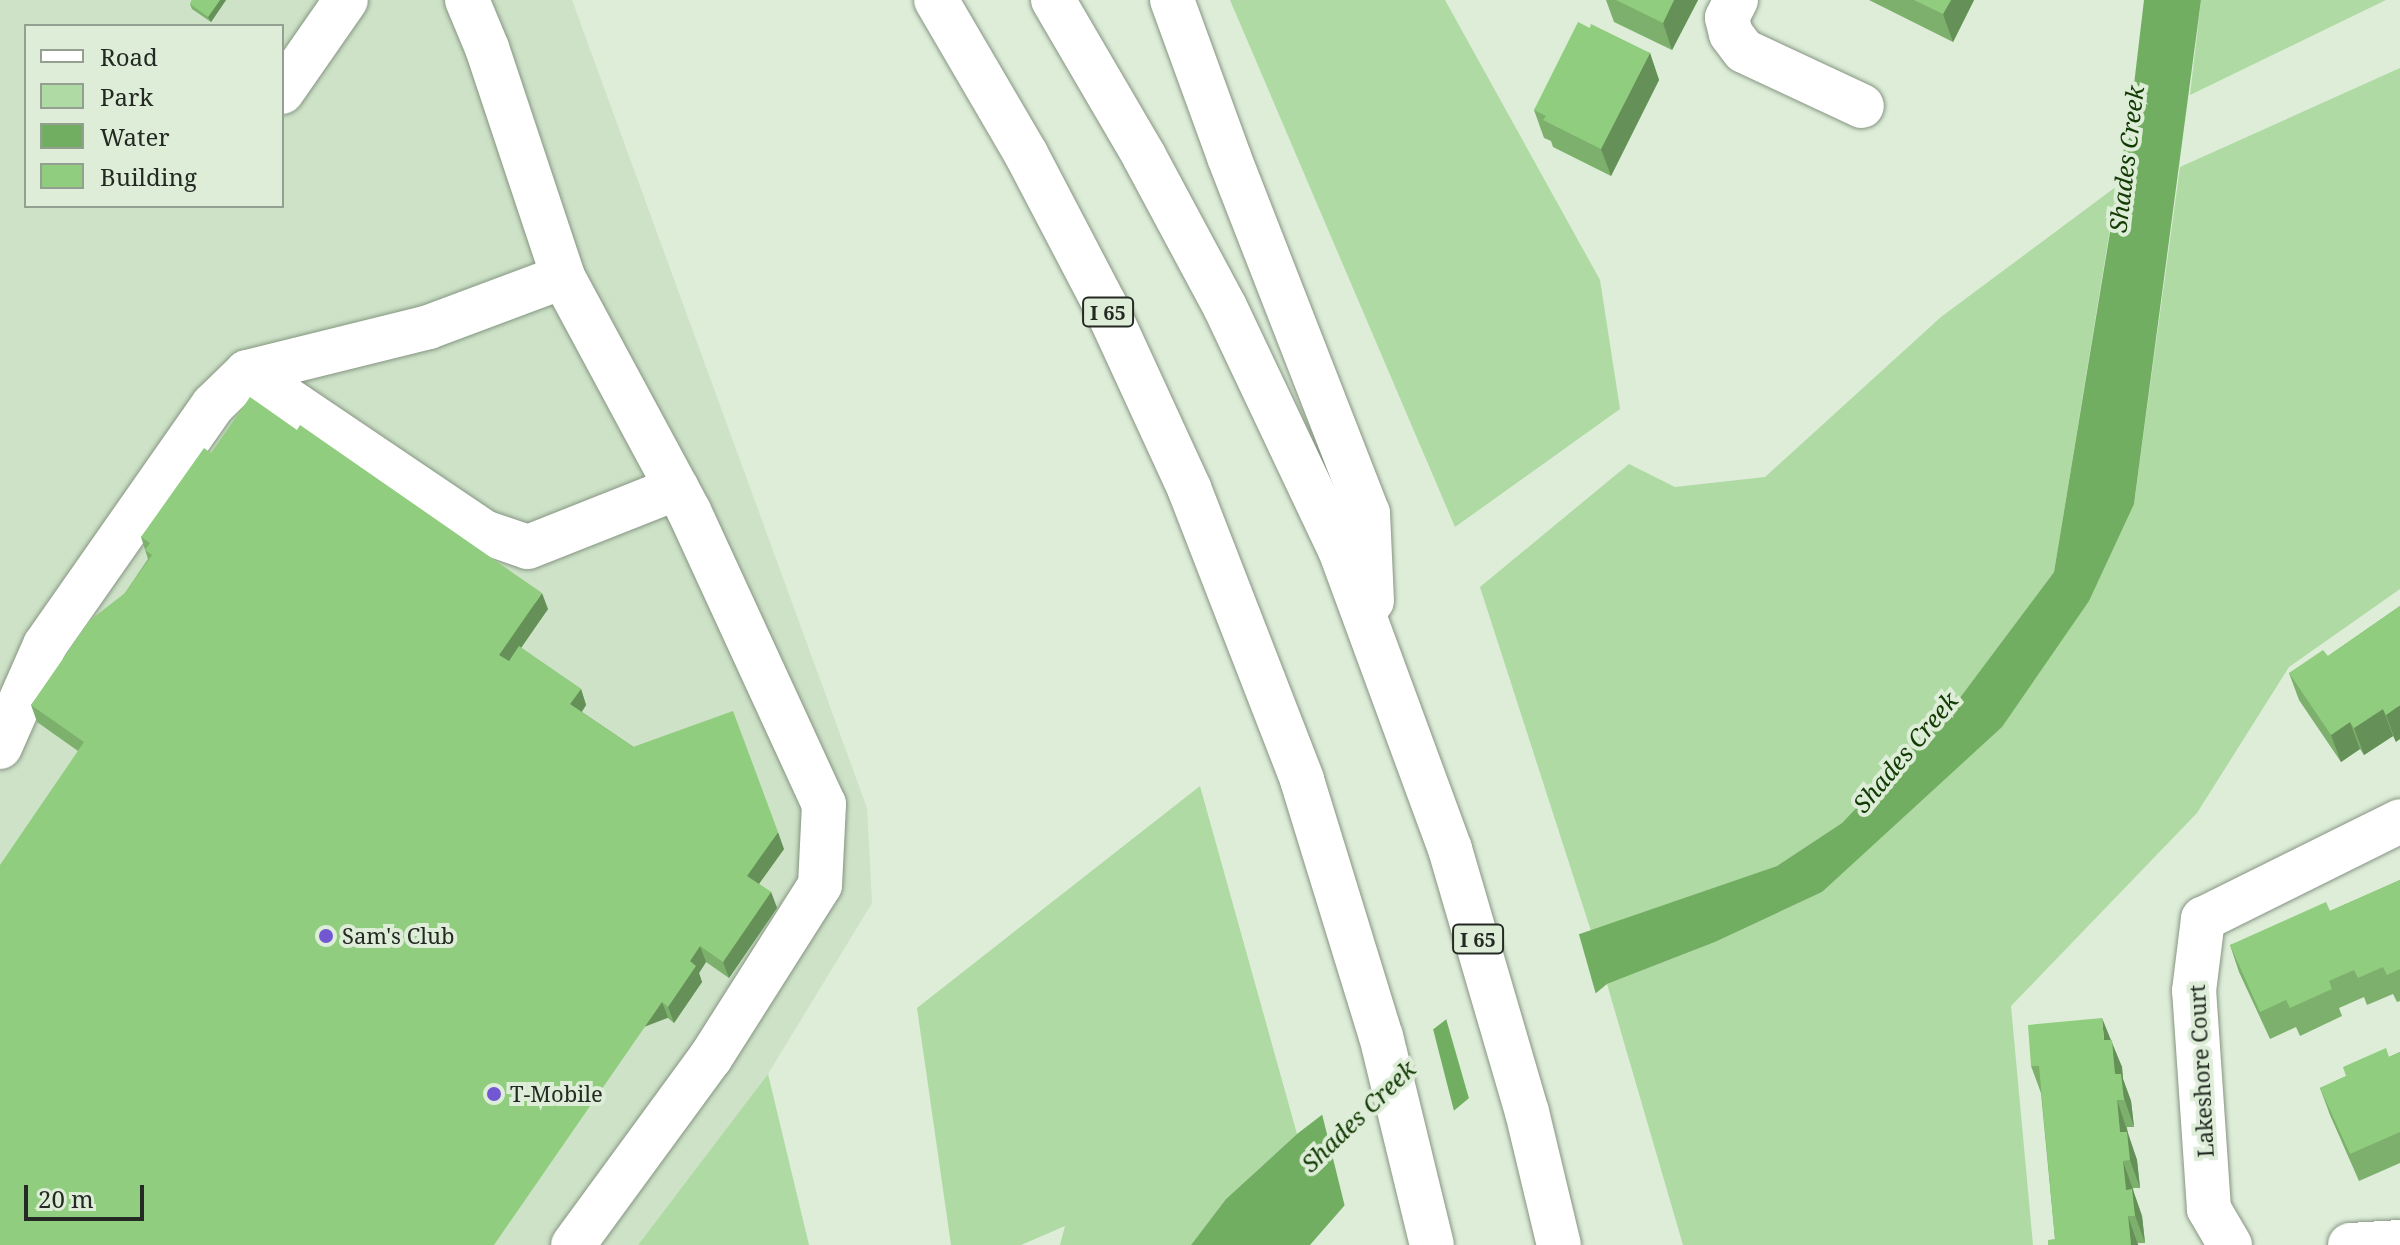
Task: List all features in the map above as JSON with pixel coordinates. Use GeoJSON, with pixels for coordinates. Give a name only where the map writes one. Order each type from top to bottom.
{"type":"FeatureCollection","features":[{"type":"Feature","properties":{"kind":"main road"},"geometry":{"type":"LineString","coordinates":[[284,89],[346,0]]}},
{"type":"Feature","properties":{"kind":"main road"},"geometry":{"type":"LineString","coordinates":[[467,0],[487,48],[563,277],[677,488],[824,804],[820,885],[710,1058],[573,1245]]}},
{"type":"Feature","properties":{"kind":"main road","name":"I 65"},"geometry":{"type":"LineString","coordinates":[[936,0],[1026,154],[1104,303],[1189,488],[1302,780],[1368,994],[1432,1245]]}},
{"type":"Feature","properties":{"kind":"main road","name":"I 65"},"geometry":{"type":"LineString","coordinates":[[1053,0],[1144,156],[1225,307],[1340,550],[1450,849],[1527,1112],[1559,1245]]}},
{"type":"Feature","properties":{"kind":"main road"},"geometry":{"type":"LineString","coordinates":[[1172,0],[1368,513],[1374,641]]}},
{"type":"Feature","properties":{"kind":"main road"},"geometry":{"type":"LineString","coordinates":[[1736,0],[1727,18],[1731,34],[1744,51],[1862,106]]}},
{"type":"Feature","properties":{"kind":"main road"},"geometry":{"type":"LineString","coordinates":[[0,747],[45,645],[213,405],[247,372],[429,327],[563,277]]}},
{"type":"Feature","properties":{"kind":"main road"},"geometry":{"type":"LineString","coordinates":[[247,372],[484,532],[528,547],[677,488]]}},
{"type":"Feature","properties":{"kind":"main road","name":"Lakeshore Court"},"geometry":{"type":"LineString","coordinates":[[2230,1245],[2209,1209],[2194,991],[2203,919],[2400,821]]}},
{"type":"Feature","properties":{"kind":"main road"},"geometry":{"type":"LineString","coordinates":[[2350,1245],[2400,1242]]}},
{"type":"Feature","properties":{"kind":"shaded area"},"geometry":{"type":"Polygon","coordinates":[[[0,0],[572,0],[867,808],[872,903],[768,1074],[638,1245],[0,1245],[0,0]]]}},
{"type":"Feature","properties":{"kind":"green space"},"geometry":{"type":"Polygon","coordinates":[[[1230,0],[1445,0],[1600,280],[1620,409],[1455,527],[1230,0]]]}},
{"type":"Feature","properties":{"kind":"green space"},"geometry":{"type":"Polygon","coordinates":[[[2201,0],[2386,0],[2190,95],[2201,0]]]}},
{"type":"Feature","properties":{"kind":"green space"},"geometry":{"type":"Polygon","coordinates":[[[2400,68],[2400,589],[2289,667],[2197,813],[2011,1006],[2033,1245],[1683,1245],[1607,984],[1715,942],[1822,892],[2134,504],[2180,167],[2400,68]]]}},
{"type":"Feature","properties":{"kind":"green space"},"geometry":{"type":"Polygon","coordinates":[[[2117,186],[2054,572],[1956,703],[1842,823],[1777,866],[1591,931],[1480,587],[1629,464],[1675,487],[1765,477],[1941,317],[2117,186]]]}},
{"type":"Feature","properties":{"kind":"green space"},"geometry":{"type":"Polygon","coordinates":[[[1200,786],[1297,1134],[1226,1199],[1191,1245],[1060,1245],[1065,1226],[1021,1245],[951,1245],[917,1008],[1200,786]]]}},
{"type":"Feature","properties":{"kind":"green space"},"geometry":{"type":"Polygon","coordinates":[[[768,1074],[809,1245],[638,1245],[768,1074]]]}},
{"type":"Feature","properties":{"kind":"water","name":"Shades Creek"},"geometry":{"type":"Polygon","coordinates":[[[2144,0],[2201,0],[2134,504],[2089,601],[2002,727],[1822,892],[1715,942],[1607,984],[1358,1190],[1310,1245],[1191,1245],[1226,1199],[1297,1134],[1539,948],[1777,866],[1842,823],[1956,703],[2054,572],[2133,93],[2144,0]]]}},
{"type":"Feature","properties":{"kind":"pier"},"geometry":{"type":"Polygon","coordinates":[[[1578,931],[1597,998],[1470,1102],[1445,1015],[1536,945],[1578,931]]]}},
{"type":"Feature","properties":{"kind":"pier"},"geometry":{"type":"Polygon","coordinates":[[[1432,1025],[1455,1115],[1361,1193],[1346,1211],[1321,1110],[1432,1025]]]}},
{"type":"Feature","properties":{"kind":"building"},"geometry":{"type":"Polygon","coordinates":[[[192,0],[220,0],[208,17],[190,4],[192,0]]]}},
{"type":"Feature","properties":{"kind":"building"},"geometry":{"type":"Polygon","coordinates":[[[1616,0],[1674,0],[1663,23],[1616,0]]]}},
{"type":"Feature","properties":{"kind":"building"},"geometry":{"type":"Polygon","coordinates":[[[1914,0],[1951,0],[1943,14],[1914,0]]]}},
{"type":"Feature","properties":{"kind":"building"},"geometry":{"type":"Polygon","coordinates":[[[1578,22],[1590,28],[1591,24],[1650,53],[1601,149],[1543,120],[1546,116],[1534,110],[1578,22]]]}},
{"type":"Feature","properties":{"kind":"building"},"geometry":{"type":"Polygon","coordinates":[[[250,397],[297,430],[300,425],[542,593],[499,655],[509,661],[519,646],[581,689],[570,704],[633,747],[733,711],[778,832],[747,876],[771,892],[723,962],[700,946],[690,961],[696,966],[668,1007],[662,1002],[494,1245],[0,1245],[0,865],[84,742],[31,705],[89,621],[125,593],[152,555],[145,550],[150,543],[141,537],[204,448],[211,453],[250,397]]]}},
{"type":"Feature","properties":{"kind":"building"},"geometry":{"type":"Polygon","coordinates":[[[2400,606],[2400,705],[2386,715],[2383,709],[2354,728],[2350,722],[2331,735],[2289,673],[2323,650],[2328,656],[2400,606]]]}},
{"type":"Feature","properties":{"kind":"building"},"geometry":{"type":"Polygon","coordinates":[[[2400,880],[2400,969],[2387,975],[2383,967],[2358,978],[2354,970],[2329,981],[2332,989],[2290,1008],[2286,1000],[2260,1012],[2230,945],[2326,902],[2330,911],[2400,880]]]}},
{"type":"Feature","properties":{"kind":"building"},"geometry":{"type":"Polygon","coordinates":[[[2102,1018],[2104,1040],[2112,1040],[2115,1074],[2121,1074],[2124,1100],[2117,1100],[2120,1132],[2127,1132],[2130,1160],[2123,1161],[2126,1190],[2132,1189],[2135,1216],[2128,1216],[2131,1245],[2048,1245],[2048,1240],[2055,1239],[2039,1066],[2031,1066],[2028,1025],[2102,1018]]]}},
{"type":"Feature","properties":{"kind":"building"},"geometry":{"type":"Polygon","coordinates":[[[2386,1048],[2389,1057],[2400,1052],[2400,1132],[2350,1154],[2320,1088],[2346,1076],[2343,1067],[2386,1048]]]}},
{"type":"Feature","properties":{"kind":"place","name":"Sam's Club"},"geometry":{"type":"Point","coordinates":[326,936]}},
{"type":"Feature","properties":{"kind":"place","name":"T-Mobile"},"geometry":{"type":"Point","coordinates":[494,1094]}}]}
